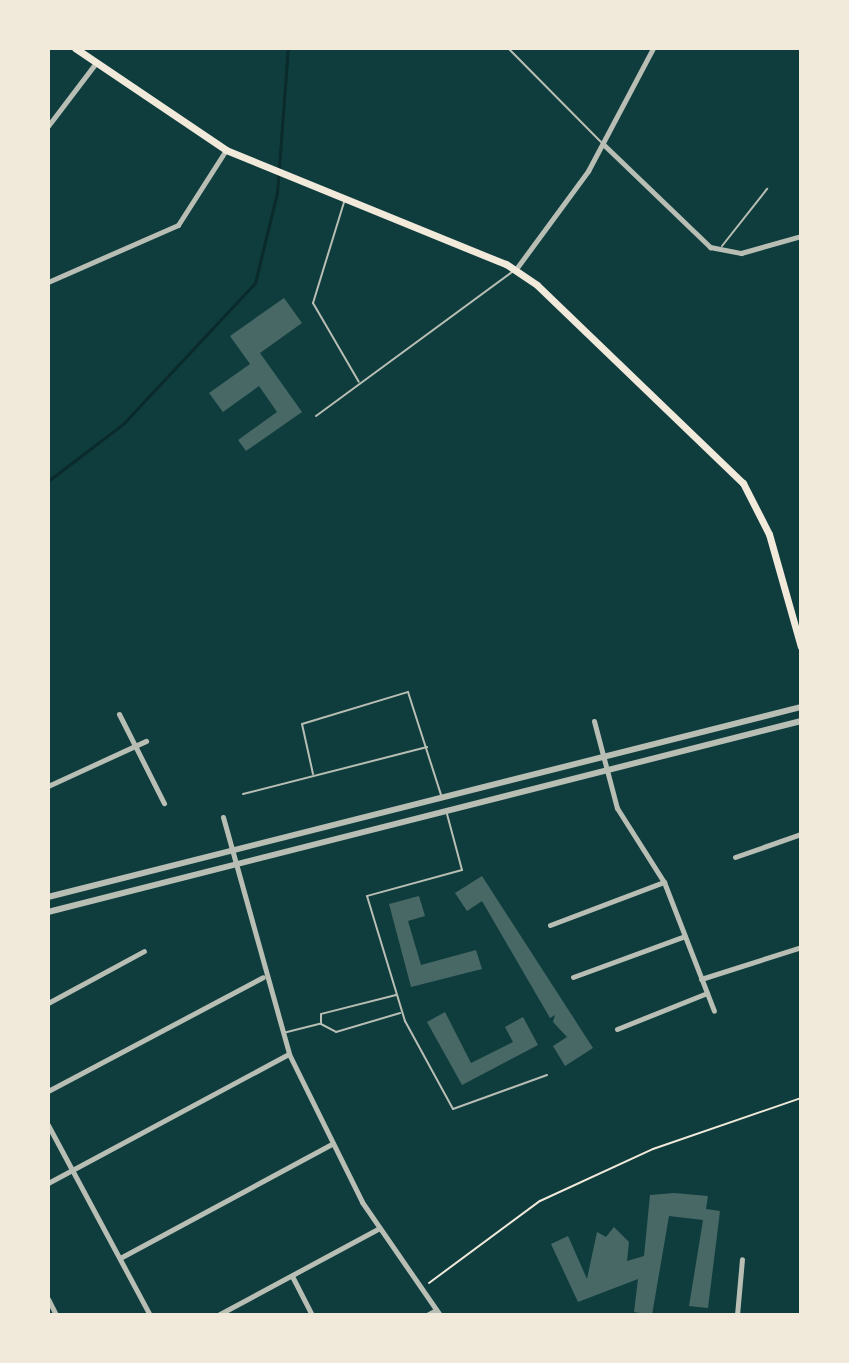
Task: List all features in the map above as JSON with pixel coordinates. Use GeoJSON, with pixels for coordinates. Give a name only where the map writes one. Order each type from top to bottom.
{"type":"FeatureCollection","features":[{"type":"Feature","properties":{"kind":"main road"},"geometry":{"type":"LineString","coordinates":[[75,48],[226,150],[516,269],[735,472],[769,534],[801,647]]}},
{"type":"Feature","properties":{"kind":"street"},"geometry":{"type":"LineString","coordinates":[[516,269],[603,144],[653,48]]}},
{"type":"Feature","properties":{"kind":"street"},"geometry":{"type":"LineString","coordinates":[[48,126],[95,64]]}},
{"type":"Feature","properties":{"kind":"street"},"geometry":{"type":"LineString","coordinates":[[603,144],[718,250],[741,253],[801,236]]}},
{"type":"Feature","properties":{"kind":"street"},"geometry":{"type":"LineString","coordinates":[[48,282],[178,225],[226,150]]}},
{"type":"Feature","properties":{"kind":"street"},"geometry":{"type":"LineString","coordinates":[[48,897],[801,707]]}},
{"type":"Feature","properties":{"kind":"street"},"geometry":{"type":"LineString","coordinates":[[119,714],[132,750],[164,803]]}},
{"type":"Feature","properties":{"kind":"street"},"geometry":{"type":"LineString","coordinates":[[594,721],[622,820],[664,882],[714,1011]]}},
{"type":"Feature","properties":{"kind":"street"},"geometry":{"type":"LineString","coordinates":[[48,912],[801,721]]}},
{"type":"Feature","properties":{"kind":"street"},"geometry":{"type":"LineString","coordinates":[[48,786],[146,741]]}},
{"type":"Feature","properties":{"kind":"street"},"geometry":{"type":"LineString","coordinates":[[223,817],[263,977],[289,1054],[332,1144],[378,1229],[438,1313],[427,1315]]}},
{"type":"Feature","properties":{"kind":"street"},"geometry":{"type":"LineString","coordinates":[[735,857],[801,834]]}},
{"type":"Feature","properties":{"kind":"street"},"geometry":{"type":"LineString","coordinates":[[550,925],[664,882]]}},
{"type":"Feature","properties":{"kind":"street"},"geometry":{"type":"LineString","coordinates":[[573,977],[685,936]]}},
{"type":"Feature","properties":{"kind":"street"},"geometry":{"type":"LineString","coordinates":[[701,979],[801,947]]}},
{"type":"Feature","properties":{"kind":"street"},"geometry":{"type":"LineString","coordinates":[[48,1003],[144,951]]}},
{"type":"Feature","properties":{"kind":"street"},"geometry":{"type":"LineString","coordinates":[[48,1091],[263,977]]}},
{"type":"Feature","properties":{"kind":"street"},"geometry":{"type":"LineString","coordinates":[[617,1029],[707,993]]}},
{"type":"Feature","properties":{"kind":"street"},"geometry":{"type":"LineString","coordinates":[[48,1183],[289,1054]]}},
{"type":"Feature","properties":{"kind":"street"},"geometry":{"type":"LineString","coordinates":[[48,1125],[150,1315]]}},
{"type":"Feature","properties":{"kind":"street"},"geometry":{"type":"LineString","coordinates":[[120,1258],[332,1144]]}},
{"type":"Feature","properties":{"kind":"street"},"geometry":{"type":"LineString","coordinates":[[218,1315],[378,1229]]}},
{"type":"Feature","properties":{"kind":"street"},"geometry":{"type":"LineString","coordinates":[[737,1315],[742,1259]]}},
{"type":"Feature","properties":{"kind":"street"},"geometry":{"type":"LineString","coordinates":[[292,1276],[312,1315]]}},
{"type":"Feature","properties":{"kind":"street"},"geometry":{"type":"LineString","coordinates":[[48,1299],[56,1315]]}},
{"type":"Feature","properties":{"kind":"lane"},"geometry":{"type":"LineString","coordinates":[[508,48],[603,144]]}},
{"type":"Feature","properties":{"kind":"lane"},"geometry":{"type":"LineString","coordinates":[[718,250],[767,189]]}},
{"type":"Feature","properties":{"kind":"lane"},"geometry":{"type":"LineString","coordinates":[[345,198],[313,303],[360,383]]}},
{"type":"Feature","properties":{"kind":"lane"},"geometry":{"type":"LineString","coordinates":[[316,416],[516,269]]}},
{"type":"Feature","properties":{"kind":"lane"},"geometry":{"type":"LineString","coordinates":[[313,774],[302,724],[408,692],[428,746],[441,797]]}},
{"type":"Feature","properties":{"kind":"lane"},"geometry":{"type":"LineString","coordinates":[[243,794],[428,746]]}},
{"type":"Feature","properties":{"kind":"lane"},"geometry":{"type":"LineString","coordinates":[[446,812],[462,870],[367,896],[402,1012],[453,1109],[547,1075]]}},
{"type":"Feature","properties":{"kind":"lane"},"geometry":{"type":"LineString","coordinates":[[321,1024],[321,1014],[397,995]]}},
{"type":"Feature","properties":{"kind":"lane"},"geometry":{"type":"LineString","coordinates":[[282,1033],[321,1024],[336,1032],[402,1012]]}},
{"type":"Feature","properties":{"kind":"path"},"geometry":{"type":"LineString","coordinates":[[420,1289],[540,1201],[653,1149],[801,1098]]}},
{"type":"Feature","properties":{"kind":"building"},"geometry":{"type":"Polygon","coordinates":[[[284,298],[302,323],[260,353],[302,412],[246,451],[238,440],[277,412],[259,386],[223,412],[209,393],[250,364],[230,336],[284,298]]]}},
{"type":"Feature","properties":{"kind":"building"},"geometry":{"type":"Polygon","coordinates":[[[482,876],[593,1048],[565,1066],[553,1046],[567,1037],[553,1022],[555,1015],[550,1018],[482,901],[467,911],[455,893],[482,876]]]}},
{"type":"Feature","properties":{"kind":"building"},"geometry":{"type":"Polygon","coordinates":[[[419,896],[425,916],[408,921],[421,965],[476,950],[482,969],[411,987],[389,904],[419,896]]]}},
{"type":"Feature","properties":{"kind":"building"},"geometry":{"type":"Polygon","coordinates":[[[445,1012],[471,1063],[513,1042],[505,1027],[523,1017],[538,1045],[462,1085],[427,1022],[445,1012]]]}},
{"type":"Feature","properties":{"kind":"building"},"geometry":{"type":"Polygon","coordinates":[[[674,1193],[708,1196],[706,1209],[720,1211],[708,1308],[689,1306],[703,1220],[669,1216],[652,1315],[634,1312],[638,1279],[578,1302],[551,1244],[568,1236],[587,1279],[597,1232],[606,1237],[614,1227],[629,1242],[627,1261],[644,1256],[650,1195],[674,1193]]]}},
{"type":"Feature","properties":{"kind":"waterway"},"geometry":{"type":"LineString","coordinates":[[48,481],[123,424],[255,283],[277,193],[288,48]]}}]}
